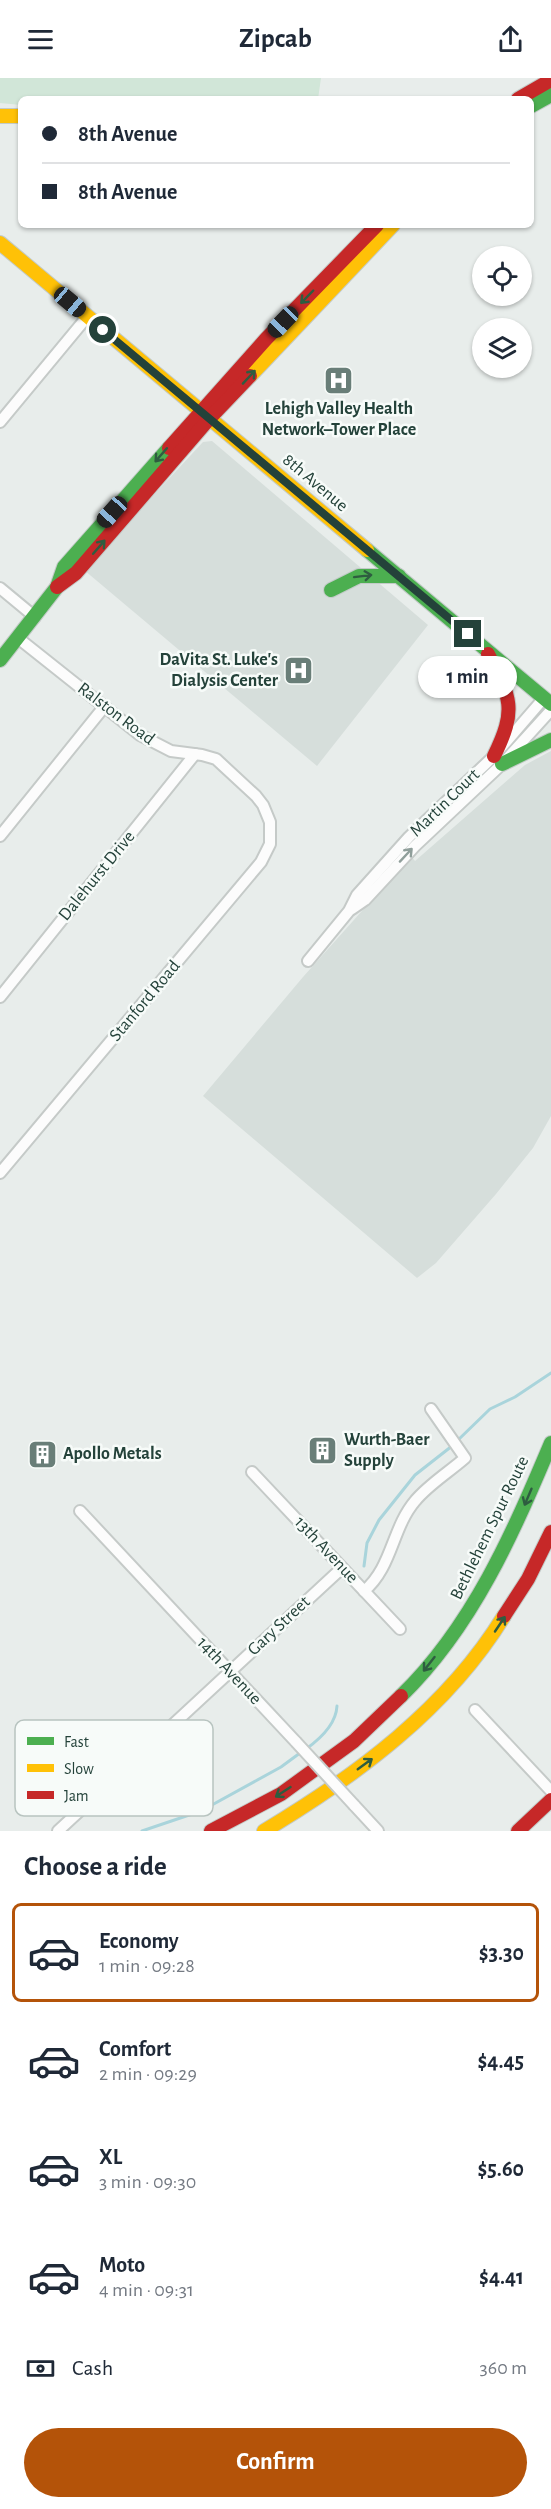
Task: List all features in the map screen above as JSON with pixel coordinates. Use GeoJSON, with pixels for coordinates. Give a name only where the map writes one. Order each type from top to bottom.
{"type":"FeatureCollection","features":[{"type":"Feature","properties":{"kind":"main road"},"geometry":{"type":"LineString","coordinates":[[524,96],[551,80]]}},
{"type":"Feature","properties":{"kind":"main road"},"geometry":{"type":"LineString","coordinates":[[534,104],[551,95]]}},
{"type":"Feature","properties":{"kind":"main road"},"geometry":{"type":"LineString","coordinates":[[0,116],[18,116]]}},
{"type":"Feature","properties":{"kind":"main road"},"geometry":{"type":"LineString","coordinates":[[0,660],[57,587],[76,573],[205,415],[374,228]]}},
{"type":"Feature","properties":{"kind":"main road"},"geometry":{"type":"LineString","coordinates":[[205,415],[390,228]]}},
{"type":"Feature","properties":{"kind":"main road","name":"8th Avenue"},"geometry":{"type":"LineString","coordinates":[[0,243],[549,704]]}},
{"type":"Feature","properties":{"kind":"main road"},"geometry":{"type":"LineString","coordinates":[[331,590],[359,576],[399,576]]}},
{"type":"Feature","properties":{"kind":"main road"},"geometry":{"type":"LineString","coordinates":[[485,648],[507,693],[511,711],[498,760]]}},
{"type":"Feature","properties":{"kind":"main road"},"geometry":{"type":"LineString","coordinates":[[498,760],[551,740]]}},
{"type":"Feature","properties":{"kind":"main road","name":"Bethlehem Spur Route"},"geometry":{"type":"LineString","coordinates":[[211,1831],[281,1794],[354,1741],[413,1684],[473,1607],[520,1516],[551,1443]]}},
{"type":"Feature","properties":{"kind":"main road"},"geometry":{"type":"LineString","coordinates":[[264,1831],[295,1814],[383,1750],[440,1696],[499,1627],[551,1532]]}},
{"type":"Feature","properties":{"kind":"main road"},"geometry":{"type":"LineString","coordinates":[[518,1831],[551,1800]]}},
{"type":"Feature","properties":{"kind":"street"},"geometry":{"type":"LineString","coordinates":[[0,422],[87,317]]}},
{"type":"Feature","properties":{"kind":"street"},"geometry":{"type":"LineString","coordinates":[[0,588],[35,617]]}},
{"type":"Feature","properties":{"kind":"street","name":"Ralston Road"},"geometry":{"type":"LineString","coordinates":[[18,638],[123,723],[157,746],[216,759],[256,796],[263,805],[270,822]]}},
{"type":"Feature","properties":{"kind":"street","name":"Martin Court"},"geometry":{"type":"LineString","coordinates":[[308,961],[349,911],[365,900],[549,704]]}},
{"type":"Feature","properties":{"kind":"street"},"geometry":{"type":"LineString","coordinates":[[0,836],[104,707]]}},
{"type":"Feature","properties":{"kind":"street","name":"Dalehurst Drive"},"geometry":{"type":"LineString","coordinates":[[0,997],[195,754]]}},
{"type":"Feature","properties":{"kind":"street","name":"Stanford Road"},"geometry":{"type":"LineString","coordinates":[[0,1173],[261,862],[270,844],[270,822]]}},
{"type":"Feature","properties":{"kind":"street"},"geometry":{"type":"LineString","coordinates":[[364,1591],[375,1582],[382,1570],[414,1501],[465,1458],[431,1409]]}},
{"type":"Feature","properties":{"kind":"street","name":"13th Avenue"},"geometry":{"type":"LineString","coordinates":[[252,1472],[400,1629]]}},
{"type":"Feature","properties":{"kind":"street","name":"14th Avenue"},"geometry":{"type":"LineString","coordinates":[[80,1510],[378,1831]]}},
{"type":"Feature","properties":{"kind":"street","name":"Gary Street"},"geometry":{"type":"LineString","coordinates":[[178,1720],[342,1568]]}},
{"type":"Feature","properties":{"kind":"street"},"geometry":{"type":"LineString","coordinates":[[475,1710],[551,1791]]}},
{"type":"Feature","properties":{"kind":"street","name":"Gary Street"},"geometry":{"type":"LineString","coordinates":[[58,1831],[74,1816]]}},
{"type":"Feature","properties":{"kind":"shaded area"},"geometry":{"type":"Polygon","coordinates":[[[212,441],[428,625],[317,766],[84,570],[203,442],[212,441]]]}},
{"type":"Feature","properties":{"kind":"shaded area"},"geometry":{"type":"Polygon","coordinates":[[[551,751],[551,1116],[533,1148],[496,1194],[436,1263],[417,1278],[203,1096],[303,977],[411,856],[415,861],[525,765],[551,751]]]}},
{"type":"Feature","properties":{"kind":"green space"},"geometry":{"type":"Polygon","coordinates":[[[0,78],[321,78],[318,96],[18,96],[18,105],[0,103],[0,78]]]}},
{"type":"Feature","properties":{"kind":"waterway"},"geometry":{"type":"LineString","coordinates":[[457,1441],[490,1409],[515,1397],[551,1373]]}},
{"type":"Feature","properties":{"kind":"waterway"},"geometry":{"type":"LineString","coordinates":[[364,1566],[367,1543],[379,1520],[415,1475],[452,1446]]}},
{"type":"Feature","properties":{"kind":"waterway"},"geometry":{"type":"LineString","coordinates":[[306,1749],[322,1736],[330,1725],[337,1706]]}},
{"type":"Feature","properties":{"kind":"waterway"},"geometry":{"type":"LineString","coordinates":[[213,1804],[281,1767],[300,1753]]}},
{"type":"Feature","properties":{"kind":"waterway"},"geometry":{"type":"LineString","coordinates":[[142,1831],[186,1816]]}},
{"type":"Feature","properties":{"kind":"traffic: fast"},"geometry":{"type":"LineString","coordinates":[[534,104],[551,95]]}},
{"type":"Feature","properties":{"kind":"traffic: fast"},"geometry":{"type":"LineString","coordinates":[[0,660],[57,587],[64,567],[169,448]]}},
{"type":"Feature","properties":{"kind":"traffic: fast"},"geometry":{"type":"LineString","coordinates":[[367,550],[551,704]]}},
{"type":"Feature","properties":{"kind":"traffic: fast"},"geometry":{"type":"LineString","coordinates":[[331,590],[359,576],[399,576]]}},
{"type":"Feature","properties":{"kind":"traffic: fast"},"geometry":{"type":"LineString","coordinates":[[502,764],[551,740]]}},
{"type":"Feature","properties":{"kind":"traffic: fast"},"geometry":{"type":"LineString","coordinates":[[401,1696],[427,1669],[449,1640],[489,1577],[522,1511],[551,1443]]}},
{"type":"Feature","properties":{"kind":"traffic: slow"},"geometry":{"type":"LineString","coordinates":[[0,116],[18,116]]}},
{"type":"Feature","properties":{"kind":"traffic: slow"},"geometry":{"type":"LineString","coordinates":[[250,376],[390,228]]}},
{"type":"Feature","properties":{"kind":"traffic: slow"},"geometry":{"type":"LineString","coordinates":[[0,243],[367,550]]}},
{"type":"Feature","properties":{"kind":"traffic: slow"},"geometry":{"type":"LineString","coordinates":[[264,1831],[332,1787],[397,1738],[455,1681],[481,1650],[504,1616]]}},
{"type":"Feature","properties":{"kind":"traffic: jam"},"geometry":{"type":"LineString","coordinates":[[523,96],[551,80]]}},
{"type":"Feature","properties":{"kind":"traffic: jam"},"geometry":{"type":"LineString","coordinates":[[169,448],[266,339],[374,228]]}},
{"type":"Feature","properties":{"kind":"traffic: jam"},"geometry":{"type":"LineString","coordinates":[[57,587],[76,573],[209,419],[250,376]]}},
{"type":"Feature","properties":{"kind":"traffic: jam"},"geometry":{"type":"LineString","coordinates":[[488,654],[502,682],[508,704],[506,726],[494,756]]}},
{"type":"Feature","properties":{"kind":"traffic: jam"},"geometry":{"type":"LineString","coordinates":[[504,1616],[528,1579],[551,1532]]}},
{"type":"Feature","properties":{"kind":"traffic: jam"},"geometry":{"type":"LineString","coordinates":[[211,1831],[281,1794],[354,1741],[401,1696]]}},
{"type":"Feature","properties":{"kind":"traffic: jam"},"geometry":{"type":"LineString","coordinates":[[518,1831],[551,1800]]}},
{"type":"Feature","properties":{"kind":"place","name":"Lehigh Valley Health Network–Tower Place"},"geometry":{"type":"Point","coordinates":[339,380]}},
{"type":"Feature","properties":{"kind":"place","name":"DaVita St. Luke's Dialysis Center"},"geometry":{"type":"Point","coordinates":[299,670]}},
{"type":"Feature","properties":{"kind":"place","name":"Wurth-Baer Supply"},"geometry":{"type":"Point","coordinates":[323,1450]}},
{"type":"Feature","properties":{"kind":"place","name":"Apollo Metals"},"geometry":{"type":"Point","coordinates":[42,1454]}},
{"type":"Feature","properties":{"kind":"route"},"geometry":{"type":"LineString","coordinates":[[103,330],[468,634]]}}]}
